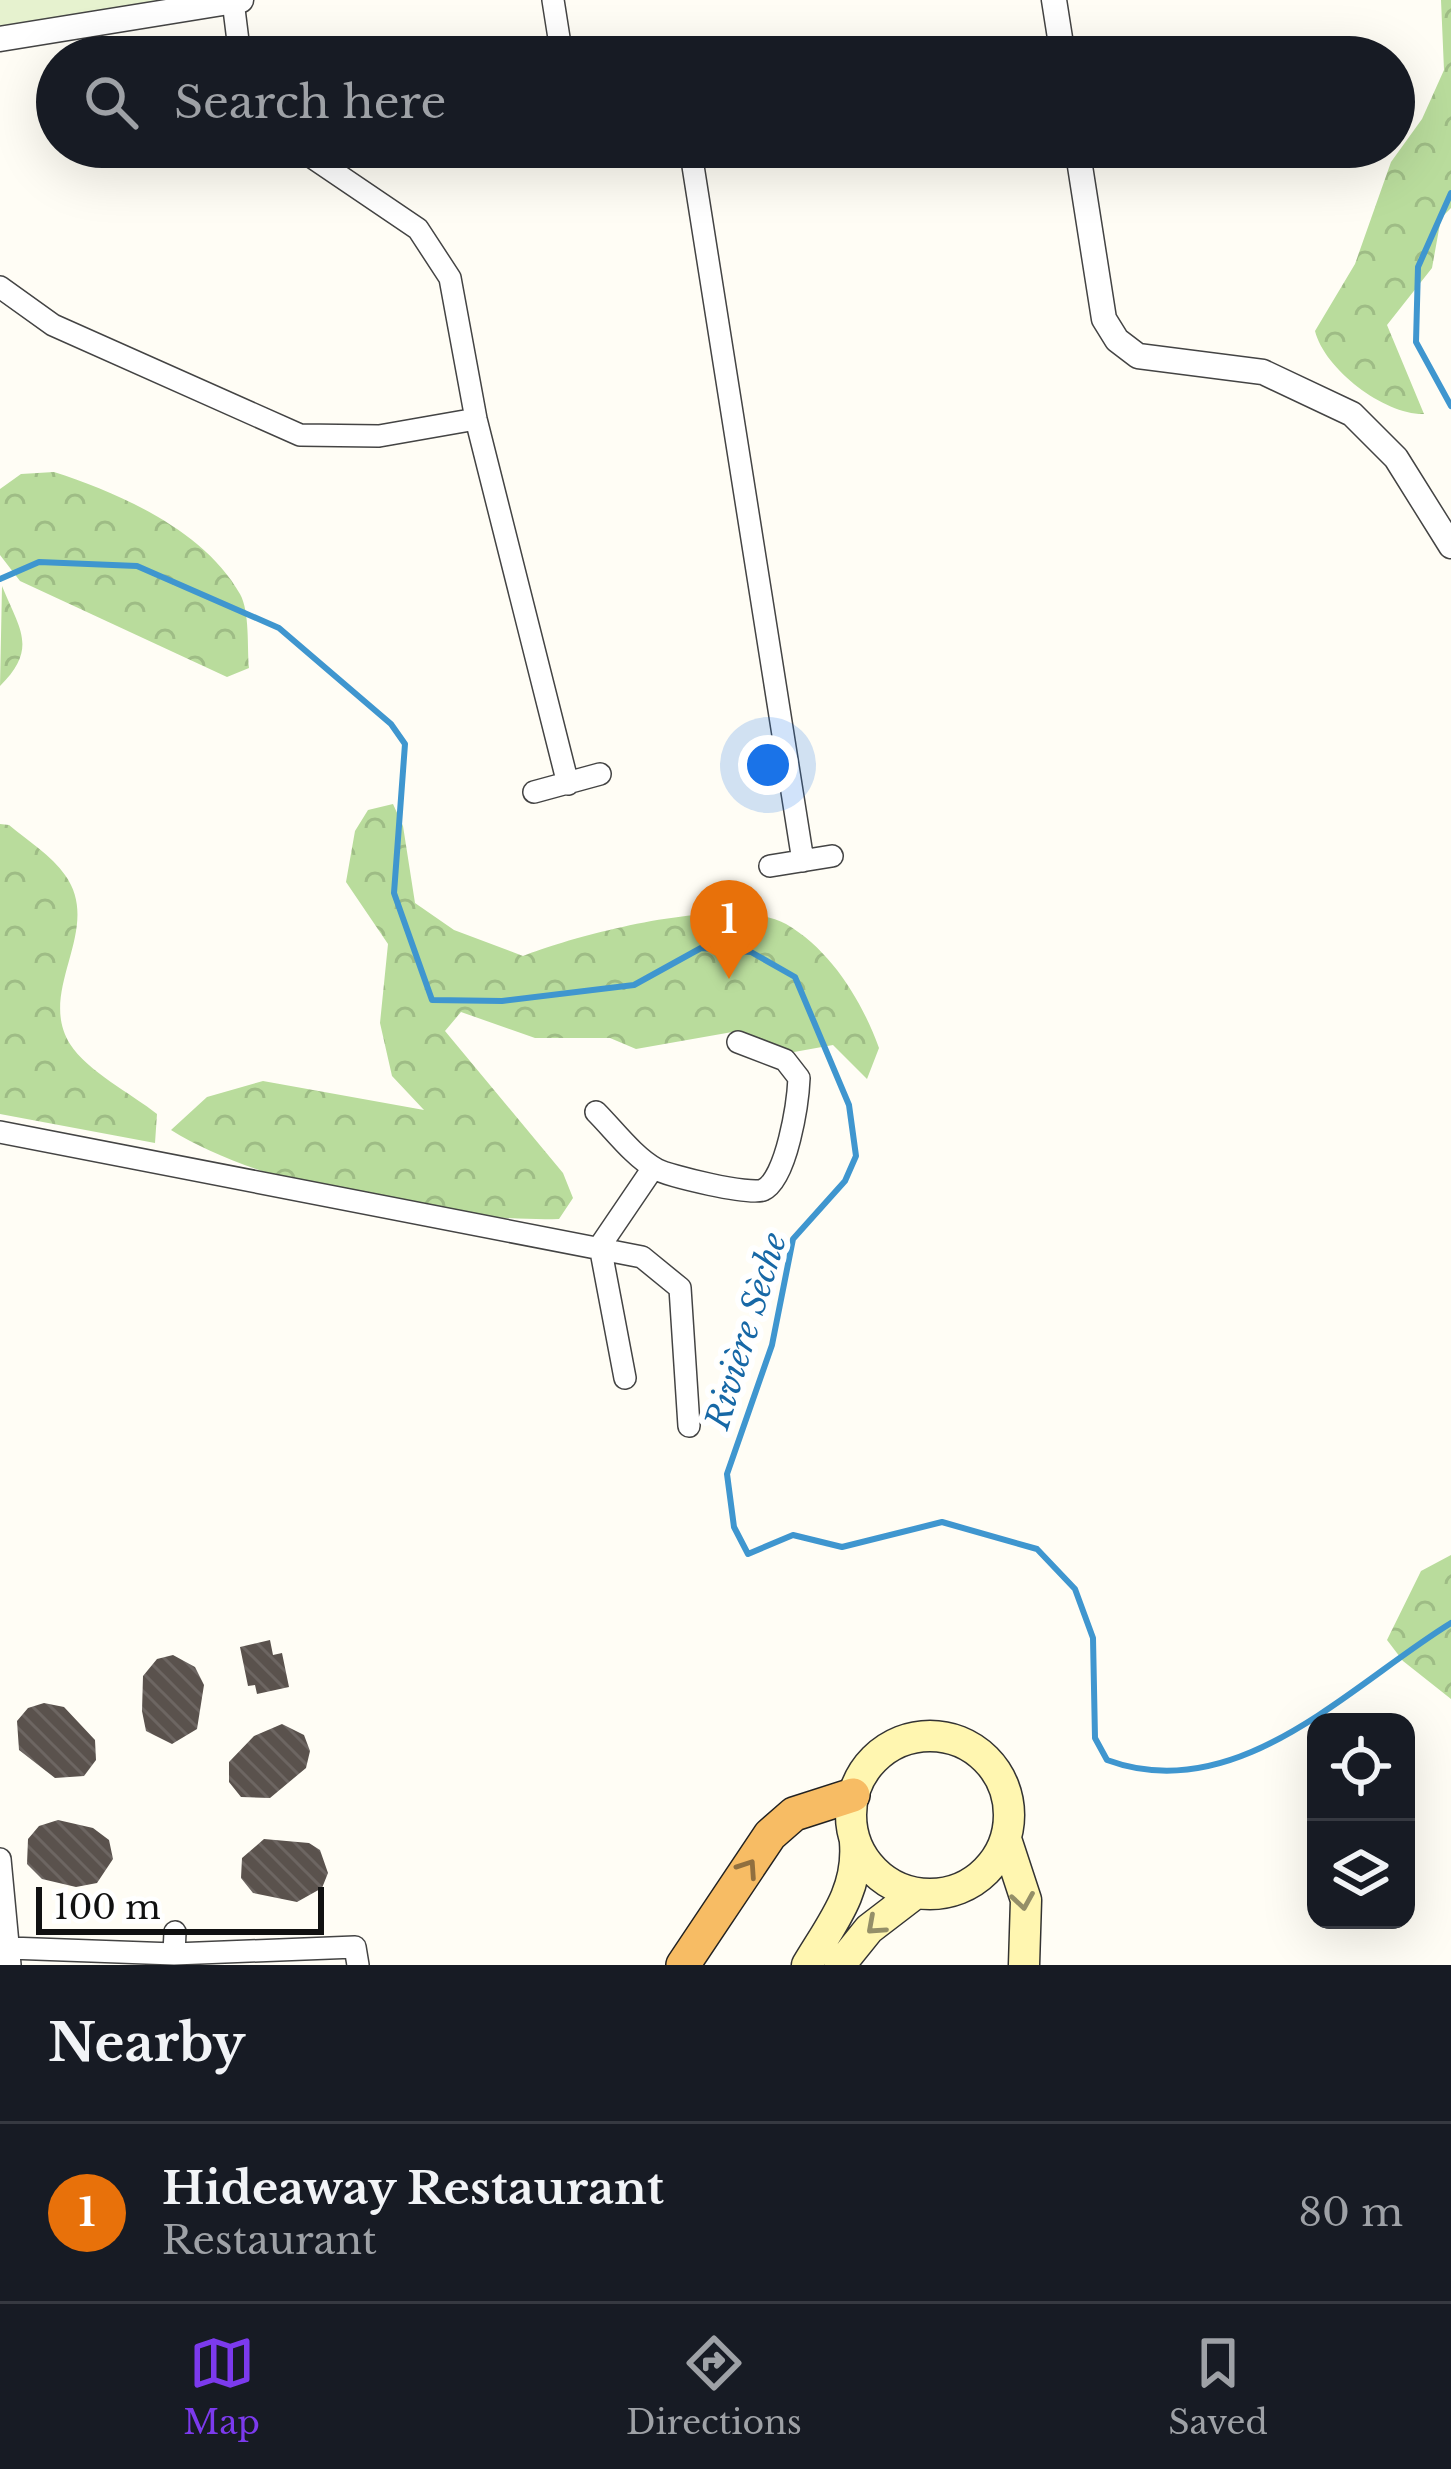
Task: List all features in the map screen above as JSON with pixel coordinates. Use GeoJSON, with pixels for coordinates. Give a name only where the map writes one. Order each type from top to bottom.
{"type":"FeatureCollection","features":[{"type":"Feature","properties":{"kind":"highway"},"geometry":{"type":"LineString","coordinates":[[683,1965],[770,1834],[794,1814],[853,1796]]}},
{"type":"Feature","properties":{"kind":"main road"},"geometry":{"type":"LineString","coordinates":[[807,1965],[852,1890],[857,1875],[855,1842],[853,1796],[865,1769],[884,1749],[911,1737],[939,1735],[966,1743],[989,1760],[1004,1784],[1010,1811],[1006,1839],[992,1864],[971,1883],[944,1893],[916,1893],[879,1876],[855,1842]]}},
{"type":"Feature","properties":{"kind":"main road"},"geometry":{"type":"LineString","coordinates":[[1006,1839],[1026,1900],[1024,1965]]}},
{"type":"Feature","properties":{"kind":"main road"},"geometry":{"type":"LineString","coordinates":[[840,1965],[869,1929],[916,1893]]}},
{"type":"Feature","properties":{"kind":"street"},"geometry":{"type":"LineString","coordinates":[[553,0],[559,36]]}},
{"type":"Feature","properties":{"kind":"street"},"geometry":{"type":"LineString","coordinates":[[1054,0],[1060,36]]}},
{"type":"Feature","properties":{"kind":"street"},"geometry":{"type":"LineString","coordinates":[[0,39],[237,1],[239,36]]}},
{"type":"Feature","properties":{"kind":"street"},"geometry":{"type":"LineString","coordinates":[[329,168],[407,220],[435,249],[456,297],[476,419],[568,784]]}},
{"type":"Feature","properties":{"kind":"street"},"geometry":{"type":"LineString","coordinates":[[693,168],[802,861]]}},
{"type":"Feature","properties":{"kind":"street"},"geometry":{"type":"LineString","coordinates":[[1080,168],[1104,319],[1117,340],[1138,356],[1263,372],[1352,414],[1396,458],[1451,546]]}},
{"type":"Feature","properties":{"kind":"street"},"geometry":{"type":"LineString","coordinates":[[0,287],[53,325],[300,435],[379,436],[476,419]]}},
{"type":"Feature","properties":{"kind":"street"},"geometry":{"type":"LineString","coordinates":[[534,792],[600,774]]}},
{"type":"Feature","properties":{"kind":"street"},"geometry":{"type":"LineString","coordinates":[[770,866],[832,856]]}},
{"type":"Feature","properties":{"kind":"street"},"geometry":{"type":"LineString","coordinates":[[596,1112],[653,1168],[743,1193],[763,1191],[775,1180],[797,1108],[799,1078],[785,1060],[738,1042]]}},
{"type":"Feature","properties":{"kind":"street"},"geometry":{"type":"LineString","coordinates":[[0,1132],[600,1246],[658,1265],[680,1288],[689,1426]]}},
{"type":"Feature","properties":{"kind":"street"},"geometry":{"type":"LineString","coordinates":[[625,1378],[600,1246],[653,1168]]}},
{"type":"Feature","properties":{"kind":"street"},"geometry":{"type":"LineString","coordinates":[[0,1859],[10,1957],[174,1943],[355,1947],[358,1965]]}},
{"type":"Feature","properties":{"kind":"green space"},"geometry":{"type":"Polygon","coordinates":[[[0,0],[182,0],[0,30],[0,0]]]}},
{"type":"Feature","properties":{"kind":"green space"},"geometry":{"type":"Polygon","coordinates":[[[1441,0],[1451,0],[1451,208],[1441,218],[1432,268],[1387,325],[1424,414],[1392,407],[1359,388],[1331,361],[1315,331],[1355,264],[1389,168],[1415,168],[1415,129],[1444,70],[1441,0]]]}},
{"type":"Feature","properties":{"kind":"green space"},"geometry":{"type":"Polygon","coordinates":[[[54,472],[132,503],[205,551],[243,601],[249,668],[227,677],[20,581],[0,555],[0,489],[21,474],[54,472]]]}},
{"type":"Feature","properties":{"kind":"green space"},"geometry":{"type":"Polygon","coordinates":[[[2,586],[19,627],[22,649],[12,673],[0,686],[2,586]]]}},
{"type":"Feature","properties":{"kind":"green space"},"geometry":{"type":"Polygon","coordinates":[[[393,804],[403,826],[415,903],[454,930],[523,956],[616,928],[693,915],[761,916],[786,924],[831,962],[864,1012],[879,1048],[867,1079],[833,1045],[783,1054],[738,1031],[636,1049],[610,1038],[535,1038],[461,1012],[445,1031],[563,1173],[573,1198],[559,1219],[465,1215],[359,1197],[255,1169],[171,1130],[207,1097],[263,1081],[424,1110],[392,1076],[380,1023],[388,944],[346,882],[355,831],[368,810],[393,804]]]}},
{"type":"Feature","properties":{"kind":"green space"},"geometry":{"type":"Polygon","coordinates":[[[0,824],[9,825],[65,875],[75,896],[77,917],[60,1002],[62,1023],[70,1044],[87,1064],[157,1114],[155,1143],[0,1114],[0,824]]]}},
{"type":"Feature","properties":{"kind":"green space"},"geometry":{"type":"Polygon","coordinates":[[[1451,1555],[1451,1699],[1403,1661],[1387,1640],[1421,1571],[1451,1555]]]}},
{"type":"Feature","properties":{"kind":"building"},"geometry":{"type":"Polygon","coordinates":[[[270,1640],[273,1655],[282,1653],[289,1687],[257,1694],[255,1685],[248,1686],[240,1647],[270,1640]]]}},
{"type":"Feature","properties":{"kind":"building"},"geometry":{"type":"Polygon","coordinates":[[[173,1655],[195,1667],[204,1685],[197,1729],[172,1744],[146,1731],[142,1711],[143,1676],[157,1659],[173,1655]]]}},
{"type":"Feature","properties":{"kind":"building"},"geometry":{"type":"Polygon","coordinates":[[[44,1703],[64,1707],[95,1740],[96,1760],[84,1776],[55,1778],[19,1750],[17,1721],[28,1708],[44,1703]]]}},
{"type":"Feature","properties":{"kind":"building"},"geometry":{"type":"Polygon","coordinates":[[[282,1724],[304,1735],[310,1751],[306,1768],[270,1798],[241,1797],[229,1782],[229,1762],[254,1736],[282,1724]]]}},
{"type":"Feature","properties":{"kind":"building"},"geometry":{"type":"Polygon","coordinates":[[[58,1820],[93,1828],[109,1840],[113,1859],[97,1883],[76,1887],[42,1879],[27,1864],[28,1839],[39,1826],[58,1820]]]}},
{"type":"Feature","properties":{"kind":"building"},"geometry":{"type":"Polygon","coordinates":[[[264,1839],[309,1843],[320,1850],[328,1873],[322,1888],[297,1902],[253,1893],[241,1878],[242,1858],[264,1839]]]}},
{"type":"Feature","properties":{"kind":"waterway"},"geometry":{"type":"LineString","coordinates":[[1451,193],[1418,267],[1416,342],[1451,406]]}},
{"type":"Feature","properties":{"kind":"waterway","name":"Rivière Sèche"},"geometry":{"type":"LineString","coordinates":[[0,579],[39,562],[137,566],[279,628],[391,724],[405,744],[394,893],[432,1000],[502,1001],[634,985],[701,948],[751,952],[795,977],[849,1105],[856,1156],[845,1181],[793,1239],[772,1345],[727,1474],[734,1527],[748,1554],[793,1535],[842,1547],[942,1522],[1037,1549],[1075,1589],[1093,1638],[1095,1738],[1107,1760],[1155,1770],[1201,1768],[1290,1733],[1451,1623]]}},
{"type":"Feature","properties":{"kind":"place","name":"Hideaway Restaurant"},"geometry":{"type":"Point","coordinates":[729,979]}}]}
